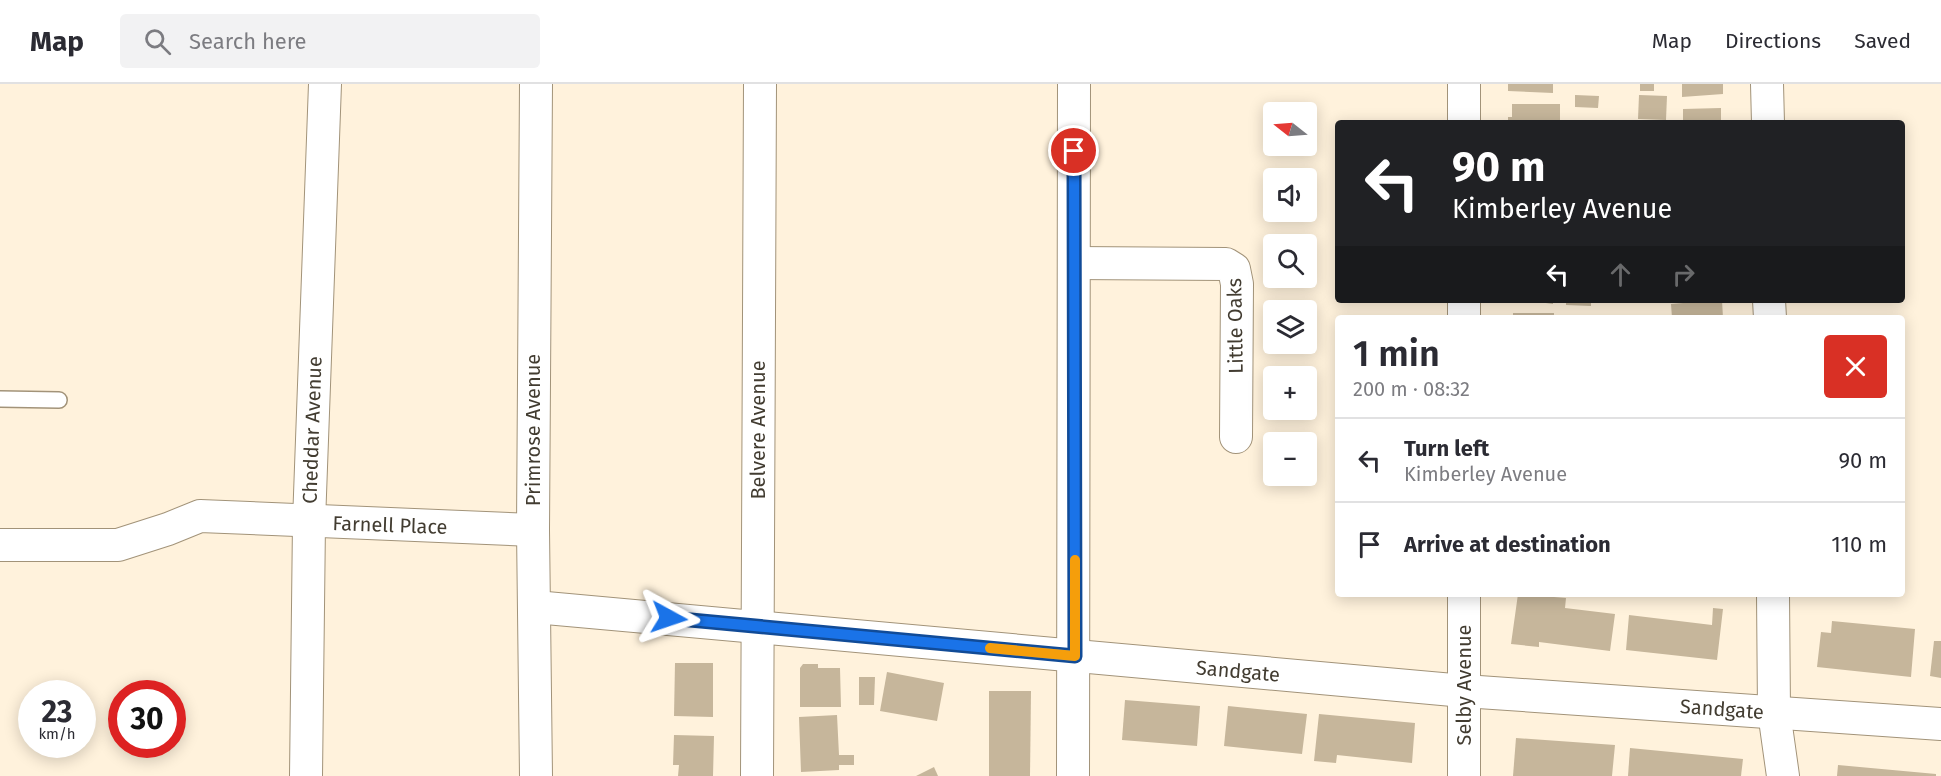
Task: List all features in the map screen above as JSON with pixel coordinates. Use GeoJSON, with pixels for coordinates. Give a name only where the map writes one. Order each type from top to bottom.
{"type":"FeatureCollection","features":[{"type":"Feature","properties":{"kind":"street","name":"Cheddar Avenue"},"geometry":{"type":"LineString","coordinates":[[306,776],[309,522],[325,84]]}},
{"type":"Feature","properties":{"kind":"street","name":"Primrose Avenue"},"geometry":{"type":"LineString","coordinates":[[536,84],[533,530],[536,776]]}},
{"type":"Feature","properties":{"kind":"street","name":"Belvere Avenue"},"geometry":{"type":"LineString","coordinates":[[757,776],[760,84]]}},
{"type":"Feature","properties":{"kind":"street"},"geometry":{"type":"LineString","coordinates":[[1073,776],[1075,656],[1074,84]]}},
{"type":"Feature","properties":{"kind":"street"},"geometry":{"type":"LineString","coordinates":[[1464,84],[1464,120]]}},
{"type":"Feature","properties":{"kind":"street"},"geometry":{"type":"LineString","coordinates":[[1767,84],[1768,120]]}},
{"type":"Feature","properties":{"kind":"street","name":"Little Oaks"},"geometry":{"type":"LineString","coordinates":[[1074,263],[1226,264],[1234,268],[1237,284],[1236,437]]}},
{"type":"Feature","properties":{"kind":"street","name":"Farnell Place"},"geometry":{"type":"LineString","coordinates":[[0,545],[118,545],[200,516],[533,530]]}},
{"type":"Feature","properties":{"kind":"street","name":"Selby Avenue"},"geometry":{"type":"LineString","coordinates":[[1464,597],[1464,776]]}},
{"type":"Feature","properties":{"kind":"street"},"geometry":{"type":"LineString","coordinates":[[1773,597],[1774,712],[1783,776]]}},
{"type":"Feature","properties":{"kind":"street","name":"Sandgate"},"geometry":{"type":"LineString","coordinates":[[535,607],[1464,691],[1941,724]]}},
{"type":"Feature","properties":{"kind":"lane"},"geometry":{"type":"LineString","coordinates":[[0,399],[59,400]]}},
{"type":"Feature","properties":{"kind":"building"},"geometry":{"type":"Polygon","coordinates":[[[1508,84],[1553,84],[1553,93],[1508,91],[1508,84]]]}},
{"type":"Feature","properties":{"kind":"building"},"geometry":{"type":"Polygon","coordinates":[[[1640,84],[1654,84],[1654,91],[1640,91],[1640,84]]]}},
{"type":"Feature","properties":{"kind":"building"},"geometry":{"type":"Polygon","coordinates":[[[1682,84],[1723,84],[1723,94],[1682,97],[1682,84]]]}},
{"type":"Feature","properties":{"kind":"building"},"geometry":{"type":"Polygon","coordinates":[[[1575,95],[1599,96],[1598,108],[1575,107],[1575,95]]]}},
{"type":"Feature","properties":{"kind":"building"},"geometry":{"type":"Polygon","coordinates":[[[1639,95],[1667,96],[1666,120],[1638,119],[1639,95]]]}},
{"type":"Feature","properties":{"kind":"building"},"geometry":{"type":"Polygon","coordinates":[[[1512,104],[1560,104],[1560,120],[1508,120],[1508,117],[1512,117],[1512,104]]]}},
{"type":"Feature","properties":{"kind":"building"},"geometry":{"type":"Polygon","coordinates":[[[1721,108],[1721,120],[1683,120],[1683,109],[1721,108]]]}},
{"type":"Feature","properties":{"kind":"building"},"geometry":{"type":"Polygon","coordinates":[[[1566,303],[1591,303],[1591,306],[1566,305],[1566,303]]]}},
{"type":"Feature","properties":{"kind":"building"},"geometry":{"type":"Polygon","coordinates":[[[1722,303],[1723,315],[1672,315],[1671,304],[1722,303]]]}},
{"type":"Feature","properties":{"kind":"building"},"geometry":{"type":"Polygon","coordinates":[[[1513,313],[1554,313],[1554,315],[1513,315],[1513,313]]]}},
{"type":"Feature","properties":{"kind":"building"},"geometry":{"type":"Polygon","coordinates":[[[1518,597],[1566,598],[1565,608],[1615,614],[1610,651],[1539,642],[1539,647],[1511,644],[1518,597]]]}},
{"type":"Feature","properties":{"kind":"building"},"geometry":{"type":"Polygon","coordinates":[[[1713,608],[1723,609],[1717,660],[1626,650],[1629,615],[1712,625],[1713,608]]]}},
{"type":"Feature","properties":{"kind":"building"},"geometry":{"type":"Polygon","coordinates":[[[1832,621],[1915,629],[1911,677],[1817,667],[1821,632],[1831,633],[1832,621]]]}},
{"type":"Feature","properties":{"kind":"building"},"geometry":{"type":"Polygon","coordinates":[[[1934,641],[1941,641],[1941,678],[1930,676],[1934,641]]]}},
{"type":"Feature","properties":{"kind":"building"},"geometry":{"type":"Polygon","coordinates":[[[675,663],[713,663],[713,717],[674,716],[675,663]]]}},
{"type":"Feature","properties":{"kind":"building"},"geometry":{"type":"Polygon","coordinates":[[[803,664],[818,664],[818,668],[840,668],[841,707],[800,707],[800,668],[803,664]]]}},
{"type":"Feature","properties":{"kind":"building"},"geometry":{"type":"Polygon","coordinates":[[[887,672],[944,683],[937,721],[880,711],[887,672]]]}},
{"type":"Feature","properties":{"kind":"building"},"geometry":{"type":"Polygon","coordinates":[[[859,677],[875,677],[874,705],[859,705],[859,677]]]}},
{"type":"Feature","properties":{"kind":"building"},"geometry":{"type":"Polygon","coordinates":[[[989,691],[1031,691],[1030,776],[989,776],[989,691]]]}},
{"type":"Feature","properties":{"kind":"building"},"geometry":{"type":"Polygon","coordinates":[[[1125,700],[1200,706],[1197,746],[1122,740],[1125,700]]]}},
{"type":"Feature","properties":{"kind":"building"},"geometry":{"type":"Polygon","coordinates":[[[1228,706],[1307,714],[1302,754],[1224,746],[1228,706]]]}},
{"type":"Feature","properties":{"kind":"building"},"geometry":{"type":"Polygon","coordinates":[[[1319,714],[1415,723],[1412,763],[1337,755],[1336,763],[1314,761],[1319,714]]]}},
{"type":"Feature","properties":{"kind":"building"},"geometry":{"type":"Polygon","coordinates":[[[837,715],[839,755],[854,755],[854,765],[839,765],[839,770],[801,772],[799,717],[837,715]]]}},
{"type":"Feature","properties":{"kind":"building"},"geometry":{"type":"Polygon","coordinates":[[[674,735],[714,736],[713,776],[678,776],[679,765],[673,765],[674,735]]]}},
{"type":"Feature","properties":{"kind":"building"},"geometry":{"type":"Polygon","coordinates":[[[1516,738],[1615,745],[1612,776],[1513,776],[1516,738]]]}},
{"type":"Feature","properties":{"kind":"building"},"geometry":{"type":"Polygon","coordinates":[[[1630,748],[1743,759],[1741,776],[1628,776],[1630,748]]]}},
{"type":"Feature","properties":{"kind":"building"},"geometry":{"type":"Polygon","coordinates":[[[1838,765],[1936,774],[1936,776],[1837,776],[1838,765]]]}},
{"type":"Feature","properties":{"kind":"building"},"geometry":{"type":"Polygon","coordinates":[[[934,767],[938,776],[916,776],[934,767]]]}},
{"type":"Feature","properties":{"kind":"slow traffic"},"geometry":{"type":"LineString","coordinates":[[990,648],[1075,656],[1075,560]]}},
{"type":"Feature","properties":{"kind":"route"},"geometry":{"type":"LineString","coordinates":[[669,618],[1075,656],[1074,151]]}}]}
